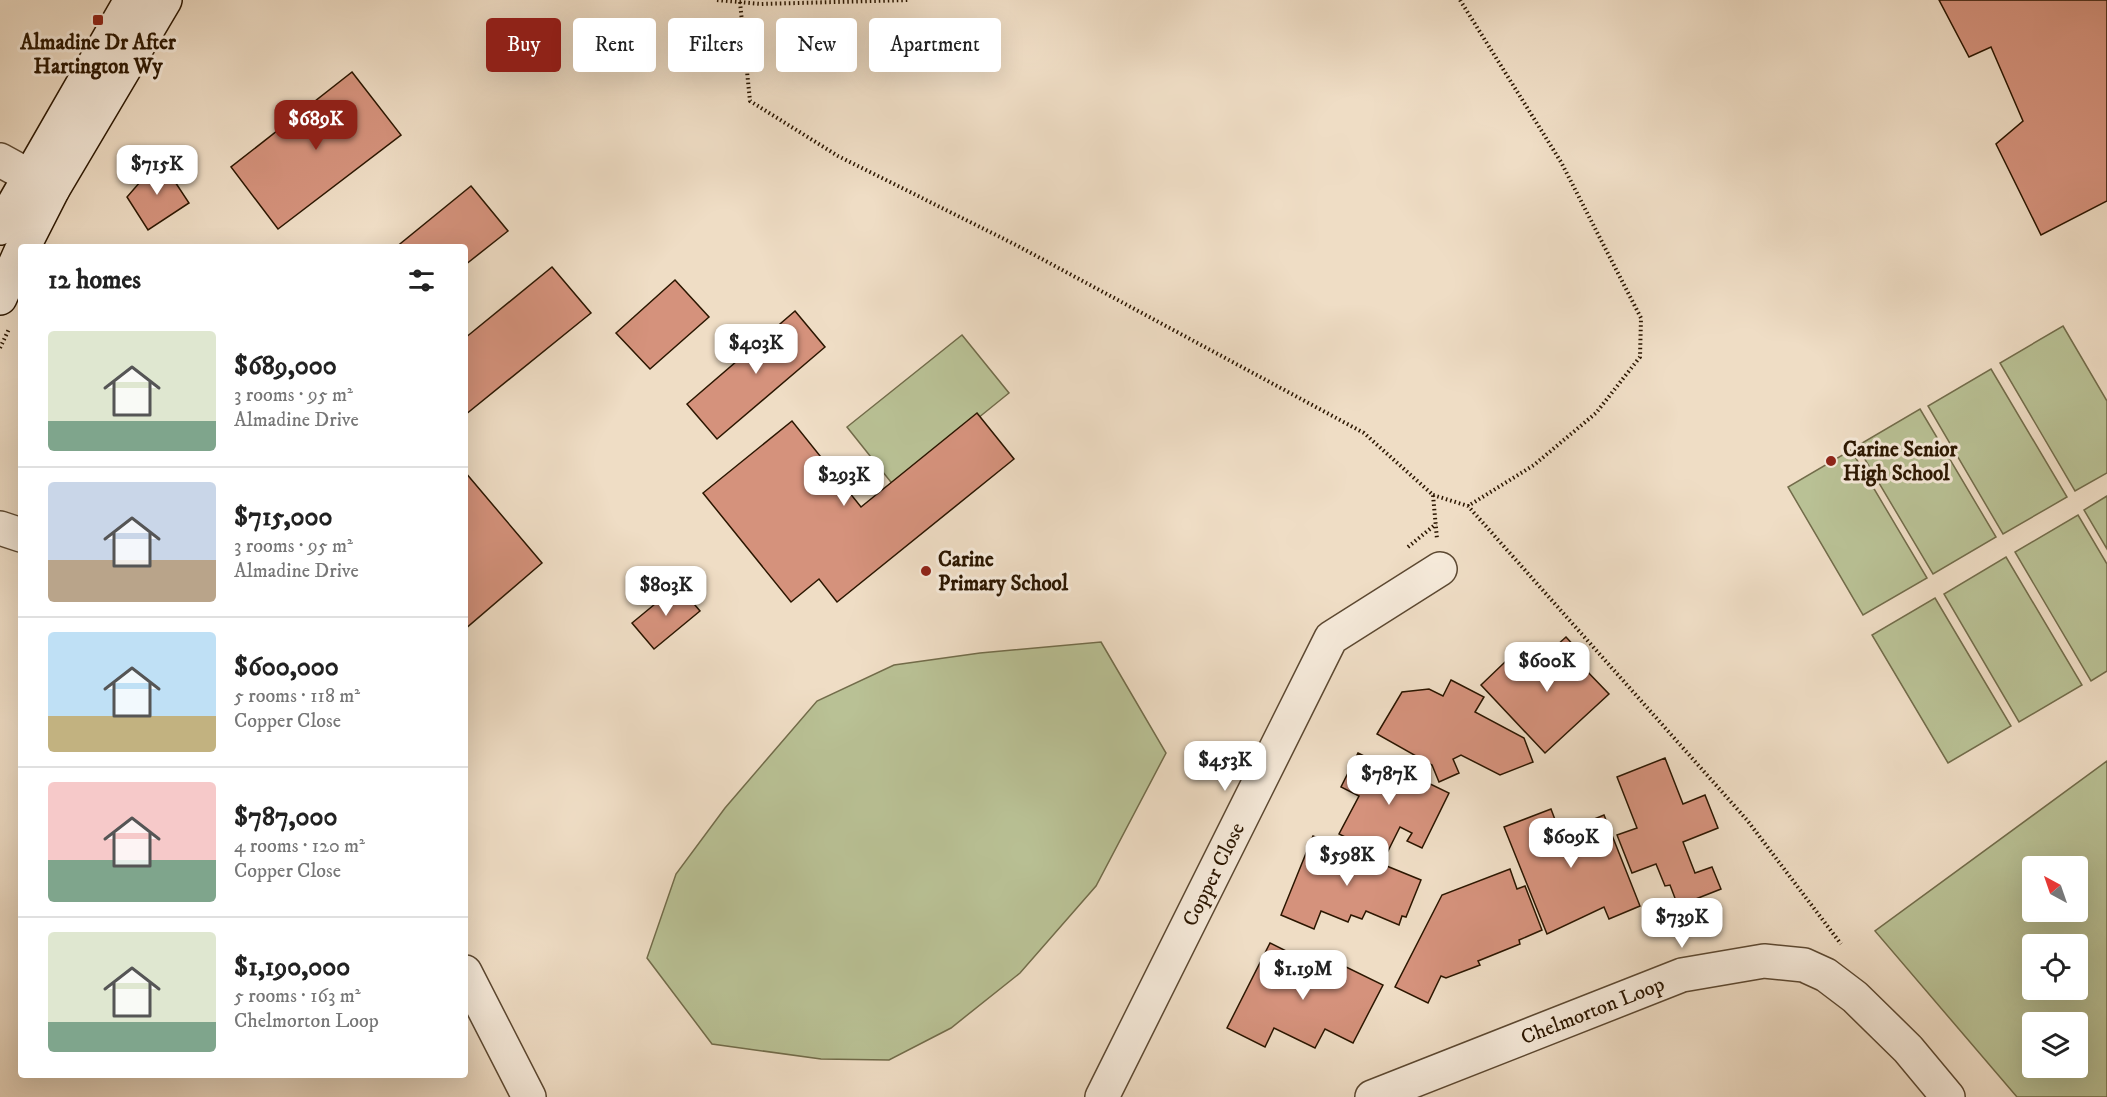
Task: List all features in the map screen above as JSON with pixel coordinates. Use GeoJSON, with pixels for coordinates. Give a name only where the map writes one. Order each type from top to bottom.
{"type":"FeatureCollection","features":[{"type":"Feature","properties":{"kind":"street"},"geometry":{"type":"LineString","coordinates":[[23,244],[41,182],[131,0]]}},
{"type":"Feature","properties":{"kind":"street"},"geometry":{"type":"LineString","coordinates":[[0,228],[41,182],[165,0]]}},
{"type":"Feature","properties":{"kind":"street"},"geometry":{"type":"LineString","coordinates":[[0,160],[41,182]]}},
{"type":"Feature","properties":{"kind":"street"},"geometry":{"type":"LineString","coordinates":[[0,298],[18,258]]}},
{"type":"Feature","properties":{"kind":"street"},"geometry":{"type":"LineString","coordinates":[[0,528],[18,533]]}},
{"type":"Feature","properties":{"kind":"street","name":"Copper Close"},"geometry":{"type":"LineString","coordinates":[[1102,1097],[1331,638],[1440,569]]}},
{"type":"Feature","properties":{"kind":"street","name":"Chelmorton Loop"},"geometry":{"type":"LineString","coordinates":[[1372,1097],[1682,975],[1764,961],[1804,965],[1826,975],[1855,997],[1908,1049],[1948,1097]]}},
{"type":"Feature","properties":{"kind":"street"},"geometry":{"type":"LineString","coordinates":[[468,978],[529,1097]]}},
{"type":"Feature","properties":{"kind":"path"},"geometry":{"type":"LineString","coordinates":[[717,0],[860,3],[909,0]]}},
{"type":"Feature","properties":{"kind":"path"},"geometry":{"type":"LineString","coordinates":[[1460,0],[1561,162],[1641,318],[1640,357],[1596,413],[1534,465],[1468,506]]}},
{"type":"Feature","properties":{"kind":"path"},"geometry":{"type":"LineString","coordinates":[[740,2],[750,101],[838,156],[1016,245],[1365,433],[1433,495],[1468,506],[1747,820],[1843,946]]}},
{"type":"Feature","properties":{"kind":"path"},"geometry":{"type":"LineString","coordinates":[[1433,495],[1440,569]]}},
{"type":"Feature","properties":{"kind":"green space"},"geometry":{"type":"Polygon","coordinates":[[[2063,326],[2107,401],[2107,473],[2075,491],[2000,363],[2063,326]]]}},
{"type":"Feature","properties":{"kind":"green space"},"geometry":{"type":"Polygon","coordinates":[[[962,335],[1009,393],[894,486],[847,427],[962,335]]]}},
{"type":"Feature","properties":{"kind":"green space"},"geometry":{"type":"Polygon","coordinates":[[[1991,369],[2067,497],[2003,534],[1928,406],[1991,369]]]}},
{"type":"Feature","properties":{"kind":"green space"},"geometry":{"type":"Polygon","coordinates":[[[1920,409],[1996,537],[1933,574],[1857,446],[1920,409]]]}},
{"type":"Feature","properties":{"kind":"green space"},"geometry":{"type":"Polygon","coordinates":[[[1851,450],[1927,578],[1863,615],[1788,487],[1851,450]]]}},
{"type":"Feature","properties":{"kind":"green space"},"geometry":{"type":"Polygon","coordinates":[[[2107,496],[2107,549],[2084,510],[2107,496]]]}},
{"type":"Feature","properties":{"kind":"green space"},"geometry":{"type":"Polygon","coordinates":[[[2078,515],[2107,564],[2107,671],[2091,681],[2015,552],[2078,515]]]}},
{"type":"Feature","properties":{"kind":"green space"},"geometry":{"type":"Polygon","coordinates":[[[2006,557],[2082,685],[2019,722],[1944,594],[2006,557]]]}},
{"type":"Feature","properties":{"kind":"green space"},"geometry":{"type":"Polygon","coordinates":[[[1935,598],[2011,726],[1948,763],[1872,635],[1935,598]]]}},
{"type":"Feature","properties":{"kind":"green space"},"geometry":{"type":"Polygon","coordinates":[[[1101,642],[1166,753],[1096,886],[1020,973],[951,1028],[889,1060],[821,1059],[712,1044],[647,958],[676,874],[725,808],[817,701],[894,665],[980,653],[1101,642]]]}},
{"type":"Feature","properties":{"kind":"green space"},"geometry":{"type":"Polygon","coordinates":[[[2107,761],[2107,1097],[2017,1097],[1875,931],[2107,761]]]}},
{"type":"Feature","properties":{"kind":"building"},"geometry":{"type":"Polygon","coordinates":[[[1939,0],[2107,0],[2107,201],[2041,235],[1996,144],[2023,121],[1991,47],[1969,57],[1939,0]]]}},
{"type":"Feature","properties":{"kind":"building"},"geometry":{"type":"Polygon","coordinates":[[[352,72],[401,135],[278,229],[231,167],[352,72]]]}},
{"type":"Feature","properties":{"kind":"building"},"geometry":{"type":"Polygon","coordinates":[[[160,159],[189,203],[148,230],[127,197],[160,159]]]}},
{"type":"Feature","properties":{"kind":"building"},"geometry":{"type":"Polygon","coordinates":[[[471,186],[508,231],[468,263],[468,244],[400,244],[471,186]]]}},
{"type":"Feature","properties":{"kind":"building"},"geometry":{"type":"Polygon","coordinates":[[[552,267],[591,313],[468,413],[468,336],[552,267]]]}},
{"type":"Feature","properties":{"kind":"building"},"geometry":{"type":"Polygon","coordinates":[[[675,280],[709,317],[650,369],[616,333],[675,280]]]}},
{"type":"Feature","properties":{"kind":"building"},"geometry":{"type":"Polygon","coordinates":[[[795,311],[825,347],[717,439],[687,404],[795,311]]]}},
{"type":"Feature","properties":{"kind":"building"},"geometry":{"type":"Polygon","coordinates":[[[977,413],[1014,459],[837,602],[819,579],[791,602],[703,493],[792,421],[861,507],[977,413]]]}},
{"type":"Feature","properties":{"kind":"building"},"geometry":{"type":"Polygon","coordinates":[[[468,476],[542,563],[468,626],[468,476]]]}},
{"type":"Feature","properties":{"kind":"building"},"geometry":{"type":"Polygon","coordinates":[[[678,585],[700,611],[654,649],[632,623],[678,585]]]}},
{"type":"Feature","properties":{"kind":"building"},"geometry":{"type":"Polygon","coordinates":[[[1566,637],[1588,661],[1582,666],[1609,694],[1545,753],[1481,685],[1505,662],[1516,674],[1540,651],[1545,656],[1566,637]]]}},
{"type":"Feature","properties":{"kind":"building"},"geometry":{"type":"Polygon","coordinates":[[[1451,680],[1484,697],[1475,712],[1524,738],[1533,762],[1500,775],[1461,755],[1453,759],[1459,773],[1439,782],[1432,765],[1377,734],[1402,692],[1429,689],[1443,696],[1451,680]]]}},
{"type":"Feature","properties":{"kind":"building"},"geometry":{"type":"Polygon","coordinates":[[[1358,753],[1424,786],[1424,781],[1449,793],[1422,848],[1407,841],[1412,833],[1400,827],[1385,857],[1339,834],[1359,796],[1341,787],[1358,753]]]}},
{"type":"Feature","properties":{"kind":"building"},"geometry":{"type":"Polygon","coordinates":[[[1665,758],[1683,804],[1705,795],[1718,828],[1683,842],[1695,873],[1712,867],[1721,889],[1678,906],[1670,885],[1665,886],[1656,864],[1632,873],[1617,835],[1637,828],[1617,777],[1665,758]]]}},
{"type":"Feature","properties":{"kind":"building"},"geometry":{"type":"Polygon","coordinates":[[[1551,809],[1560,833],[1604,815],[1640,906],[1609,919],[1604,907],[1547,934],[1504,827],[1551,809]]]}},
{"type":"Feature","properties":{"kind":"building"},"geometry":{"type":"Polygon","coordinates":[[[1313,836],[1421,880],[1406,917],[1402,916],[1399,925],[1366,911],[1362,919],[1351,915],[1348,922],[1321,911],[1314,929],[1281,915],[1313,836]]]}},
{"type":"Feature","properties":{"kind":"building"},"geometry":{"type":"Polygon","coordinates":[[[1510,869],[1517,889],[1525,886],[1542,930],[1519,940],[1520,944],[1478,961],[1480,965],[1446,978],[1441,976],[1428,1003],[1395,987],[1442,895],[1510,869]]]}},
{"type":"Feature","properties":{"kind":"building"},"geometry":{"type":"Polygon","coordinates":[[[1270,943],[1334,975],[1340,964],[1383,985],[1353,1043],[1325,1029],[1315,1048],[1274,1028],[1265,1047],[1227,1028],[1270,943]]]}},
{"type":"Feature","properties":{"kind":"place","name":"Almadine Dr After Hartington Wy"},"geometry":{"type":"Point","coordinates":[98,20]}},
{"type":"Feature","properties":{"kind":"place","name":"Carine Senior High School"},"geometry":{"type":"Point","coordinates":[1831,461]}},
{"type":"Feature","properties":{"kind":"place","name":"Carine Primary School"},"geometry":{"type":"Point","coordinates":[926,571]}}]}
